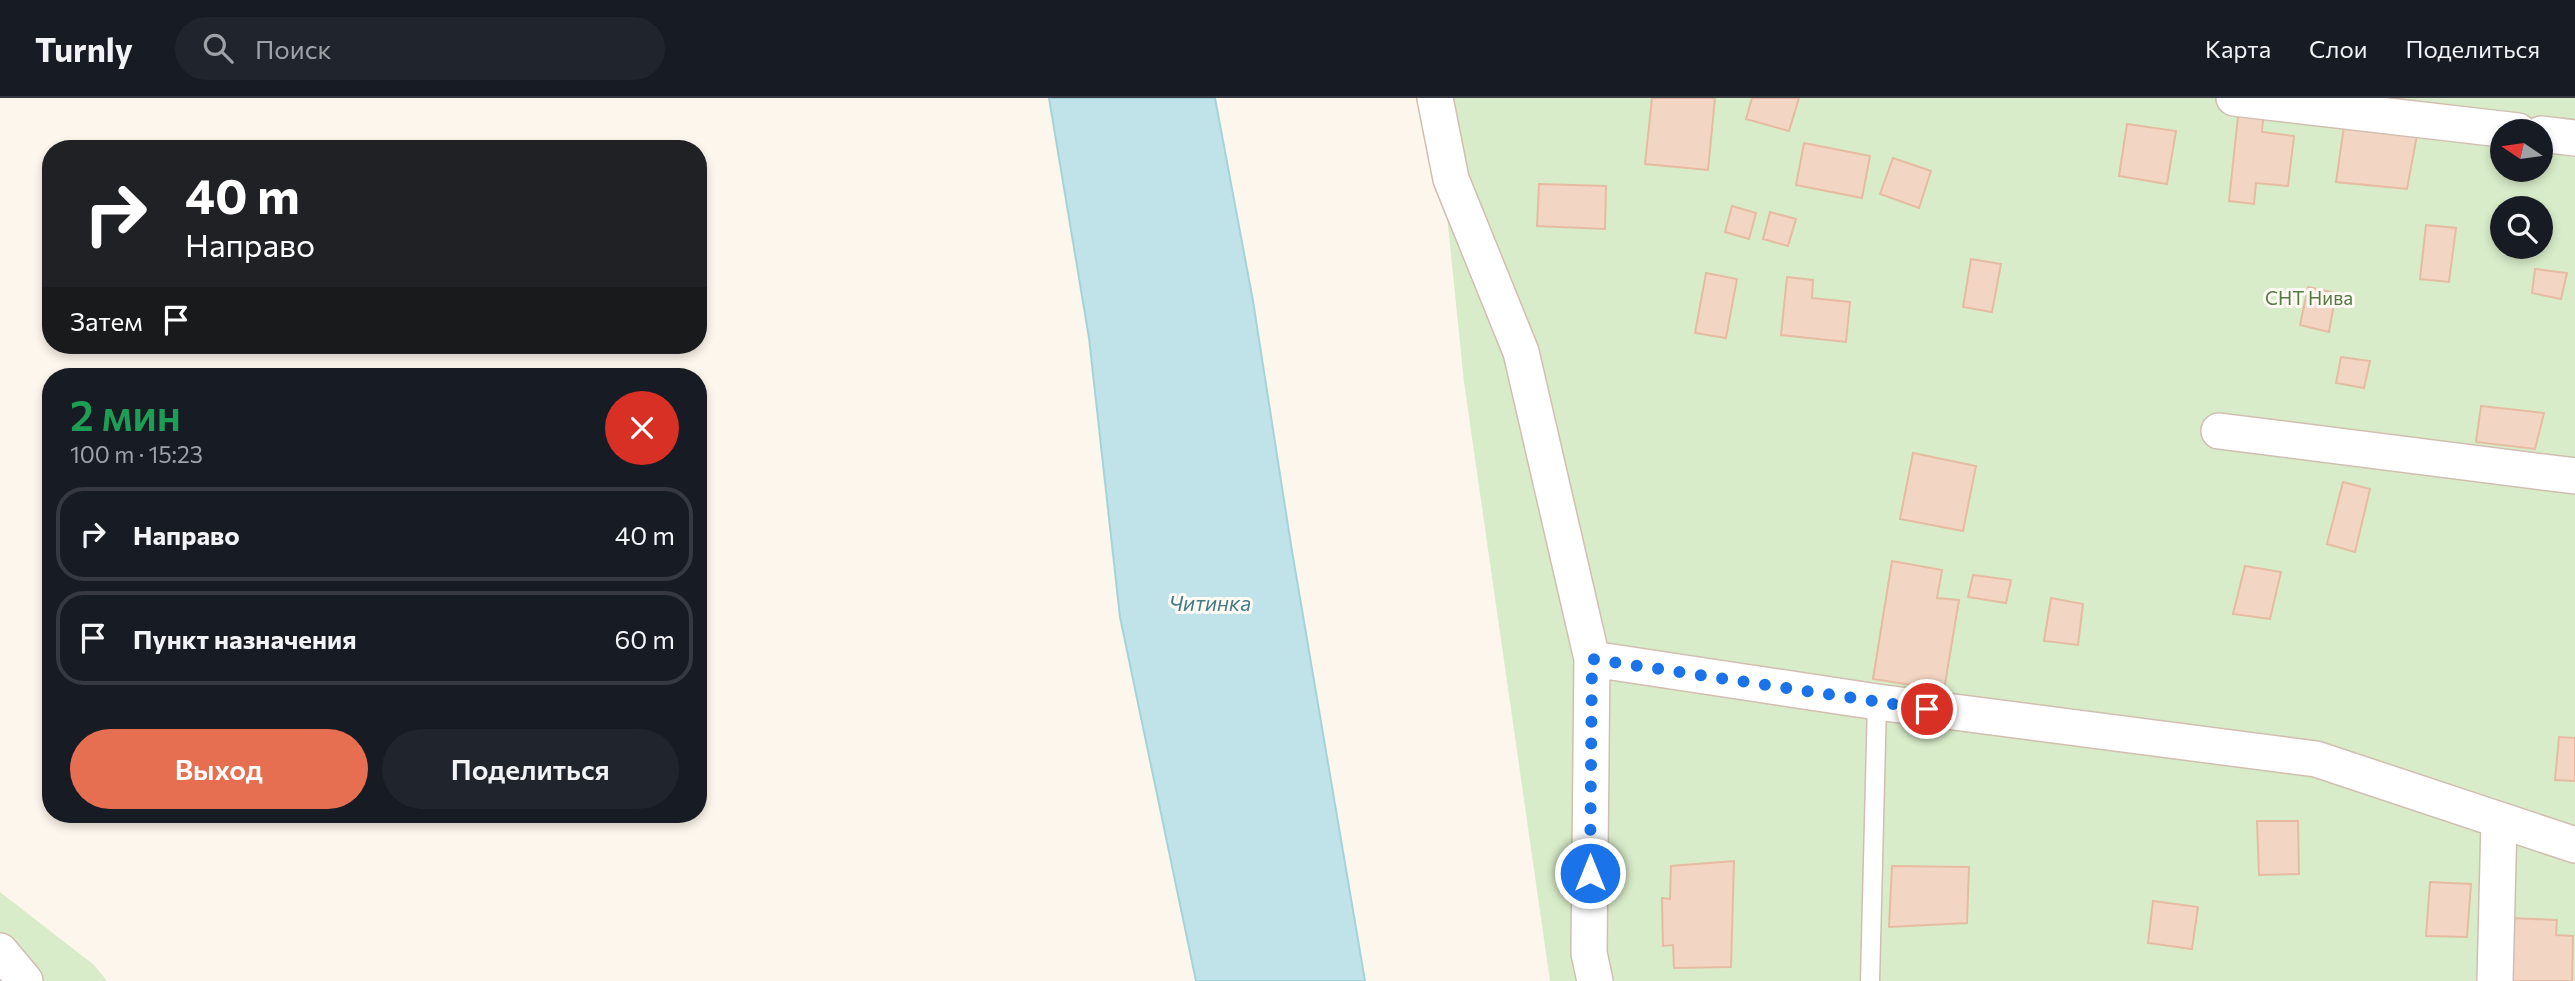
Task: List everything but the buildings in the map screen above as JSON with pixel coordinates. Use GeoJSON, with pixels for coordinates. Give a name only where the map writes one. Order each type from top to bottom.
{"type":"FeatureCollection","features":[{"type":"Feature","properties":{"kind":"street"},"geometry":{"type":"LineString","coordinates":[[1435,98],[1451,180],[1521,352],[1592,659],[1589,953],[1595,981]]}},
{"type":"Feature","properties":{"kind":"street"},"geometry":{"type":"LineString","coordinates":[[2234,98],[2490,128]]}},
{"type":"Feature","properties":{"kind":"street"},"geometry":{"type":"LineString","coordinates":[[2553,135],[2575,138]]}},
{"type":"Feature","properties":{"kind":"street"},"geometry":{"type":"LineString","coordinates":[[2219,431],[2575,475]]}},
{"type":"Feature","properties":{"kind":"street"},"geometry":{"type":"LineString","coordinates":[[1592,659],[1877,702],[2316,759],[2575,845]]}},
{"type":"Feature","properties":{"kind":"street"},"geometry":{"type":"LineString","coordinates":[[2495,981],[2499,821]]}},
{"type":"Feature","properties":{"kind":"street"},"geometry":{"type":"LineString","coordinates":[[0,951],[25,981]]}},
{"type":"Feature","properties":{"kind":"lane"},"geometry":{"type":"LineString","coordinates":[[1870,981],[1877,702]]}},
{"type":"Feature","properties":{"kind":"green space","name":"СНТ Нива"},"geometry":{"type":"Polygon","coordinates":[[[1435,98],[2575,98],[2575,981],[1550,981],[1464,382],[1435,98]]]}},
{"type":"Feature","properties":{"kind":"green space"},"geometry":{"type":"Polygon","coordinates":[[[0,892],[94,965],[107,981],[0,981],[0,892]]]}},
{"type":"Feature","properties":{"kind":"water","name":"Читинка"},"geometry":{"type":"Polygon","coordinates":[[[1049,98],[1215,98],[1253,301],[1291,545],[1365,981],[1196,981],[1120,617],[1089,338],[1049,98]]]}},
{"type":"Feature","properties":{"kind":"route"},"geometry":{"type":"LineString","coordinates":[[1590,873],[1592,659],[1927,709]]}}]}
